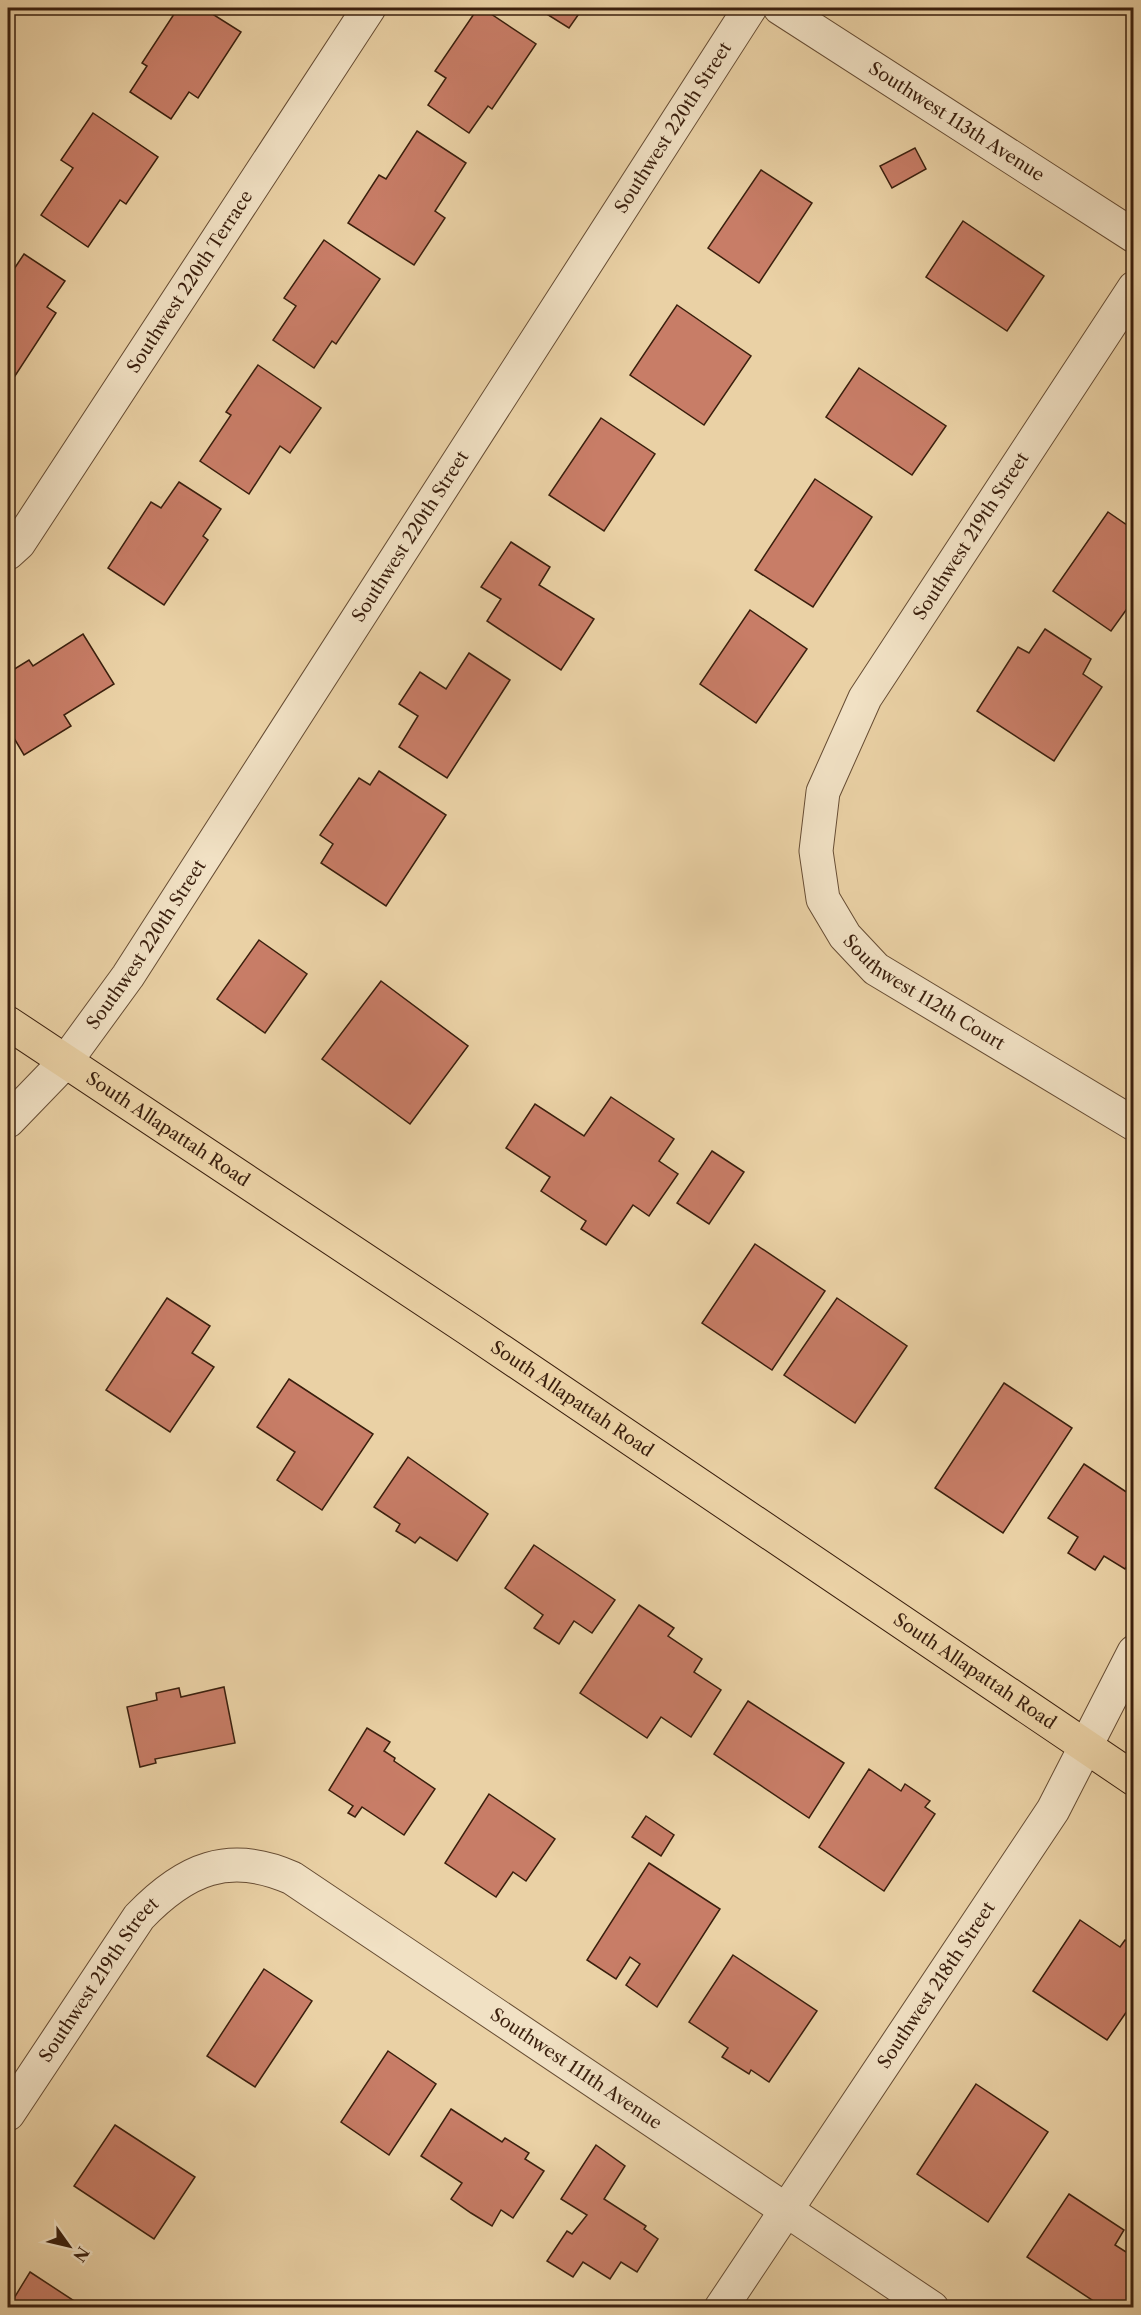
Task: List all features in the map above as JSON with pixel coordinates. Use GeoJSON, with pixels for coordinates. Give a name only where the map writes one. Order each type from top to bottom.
{"type":"FeatureCollection","features":[{"type":"Feature","properties":{"kind":"main road","name":"South Allapattah Road"},"geometry":{"type":"LineString","coordinates":[[8,1023],[480,1337],[1134,1779]]}},
{"type":"Feature","properties":{"kind":"street","name":"Southwest 220th Terrace"},"geometry":{"type":"LineString","coordinates":[[8,553],[19,543],[369,8]]}},
{"type":"Feature","properties":{"kind":"street","name":"Southwest 220th Street"},"geometry":{"type":"LineString","coordinates":[[8,1121],[66,1061],[128,976],[750,8]]}},
{"type":"Feature","properties":{"kind":"street","name":"Southwest 113th Avenue"},"geometry":{"type":"LineString","coordinates":[[780,8],[1134,236]]}},
{"type":"Feature","properties":{"kind":"street","name":"Southwest 219th Street"},"geometry":{"type":"LineString","coordinates":[[823,792],[865,698],[1134,288]]}},
{"type":"Feature","properties":{"kind":"street","name":"Southwest 112th Court"},"geometry":{"type":"LineString","coordinates":[[823,792],[816,851],[824,899],[845,936],[876,969],[1134,1124]]}},
{"type":"Feature","properties":{"kind":"street","name":"Southwest 218th Street"},"geometry":{"type":"LineString","coordinates":[[721,2307],[1053,1810],[1134,1652]]}},
{"type":"Feature","properties":{"kind":"street","name":"Southwest 111th Avenue"},"geometry":{"type":"LineString","coordinates":[[210,1867],[231,1864],[252,1865],[273,1869],[292,1878],[932,2307]]}},
{"type":"Feature","properties":{"kind":"street","name":"Southwest 219th Street"},"geometry":{"type":"LineString","coordinates":[[8,2114],[139,1917],[164,1893],[193,1874],[210,1867]]}},
{"type":"Feature","properties":{"kind":"building"},"geometry":{"type":"Polygon","coordinates":[[[178,8],[203,8],[241,32],[198,98],[189,92],[171,119],[130,92],[147,66],[142,63],[178,8]]]}},
{"type":"Feature","properties":{"kind":"building"},"geometry":{"type":"Polygon","coordinates":[[[478,8],[482,8],[536,44],[492,109],[488,106],[469,133],[428,105],[446,78],[435,71],[478,8]]]}},
{"type":"Feature","properties":{"kind":"building"},"geometry":{"type":"Polygon","coordinates":[[[537,8],[583,8],[569,28],[537,8]]]}},
{"type":"Feature","properties":{"kind":"building"},"geometry":{"type":"Polygon","coordinates":[[[93,113],[158,157],[126,204],[120,200],[88,247],[41,215],[73,168],[61,160],[93,113]]]}},
{"type":"Feature","properties":{"kind":"building"},"geometry":{"type":"Polygon","coordinates":[[[417,131],[466,163],[435,211],[445,218],[414,265],[348,223],[379,175],[386,179],[417,131]]]}},
{"type":"Feature","properties":{"kind":"building"},"geometry":{"type":"Polygon","coordinates":[[[915,148],[926,169],[892,188],[880,166],[915,148]]]}},
{"type":"Feature","properties":{"kind":"building"},"geometry":{"type":"Polygon","coordinates":[[[761,170],[812,203],[759,283],[708,248],[761,170]]]}},
{"type":"Feature","properties":{"kind":"building"},"geometry":{"type":"Polygon","coordinates":[[[963,221],[1044,276],[1007,331],[926,277],[963,221]]]}},
{"type":"Feature","properties":{"kind":"building"},"geometry":{"type":"Polygon","coordinates":[[[324,240],[380,279],[336,344],[332,341],[314,368],[273,340],[296,306],[284,298],[324,240]]]}},
{"type":"Feature","properties":{"kind":"building"},"geometry":{"type":"Polygon","coordinates":[[[24,254],[65,281],[47,307],[56,313],[13,379],[8,376],[8,278],[24,254]]]}},
{"type":"Feature","properties":{"kind":"building"},"geometry":{"type":"Polygon","coordinates":[[[677,305],[751,356],[704,425],[630,375],[677,305]]]}},
{"type":"Feature","properties":{"kind":"building"},"geometry":{"type":"Polygon","coordinates":[[[258,365],[321,408],[290,453],[280,446],[249,494],[200,461],[231,415],[226,412],[258,365]]]}},
{"type":"Feature","properties":{"kind":"building"},"geometry":{"type":"Polygon","coordinates":[[[859,368],[946,426],[912,475],[826,417],[859,368]]]}},
{"type":"Feature","properties":{"kind":"building"},"geometry":{"type":"Polygon","coordinates":[[[601,418],[655,454],[604,531],[549,495],[601,418]]]}},
{"type":"Feature","properties":{"kind":"building"},"geometry":{"type":"Polygon","coordinates":[[[815,479],[872,517],[813,607],[755,570],[815,479]]]}},
{"type":"Feature","properties":{"kind":"building"},"geometry":{"type":"Polygon","coordinates":[[[179,482],[221,509],[203,536],[208,540],[164,605],[108,568],[151,502],[161,508],[179,482]]]}},
{"type":"Feature","properties":{"kind":"building"},"geometry":{"type":"Polygon","coordinates":[[[1108,512],[1134,530],[1134,599],[1111,631],[1053,591],[1108,512]]]}},
{"type":"Feature","properties":{"kind":"building"},"geometry":{"type":"Polygon","coordinates":[[[511,542],[550,567],[539,585],[594,619],[561,670],[487,621],[501,599],[481,587],[511,542]]]}},
{"type":"Feature","properties":{"kind":"building"},"geometry":{"type":"Polygon","coordinates":[[[750,610],[807,649],[756,723],[700,684],[750,610]]]}},
{"type":"Feature","properties":{"kind":"building"},"geometry":{"type":"Polygon","coordinates":[[[1045,629],[1091,659],[1083,674],[1102,687],[1054,761],[977,711],[1018,647],[1029,653],[1045,629]]]}},
{"type":"Feature","properties":{"kind":"building"},"geometry":{"type":"Polygon","coordinates":[[[83,634],[114,684],[64,715],[71,726],[24,755],[8,728],[8,673],[29,660],[33,666],[83,634]]]}},
{"type":"Feature","properties":{"kind":"building"},"geometry":{"type":"Polygon","coordinates":[[[469,653],[510,680],[447,778],[399,747],[418,716],[399,704],[420,672],[446,689],[469,653]]]}},
{"type":"Feature","properties":{"kind":"building"},"geometry":{"type":"Polygon","coordinates":[[[379,771],[446,815],[386,906],[321,863],[333,844],[320,835],[359,778],[370,785],[379,771]]]}},
{"type":"Feature","properties":{"kind":"building"},"geometry":{"type":"Polygon","coordinates":[[[259,940],[307,974],[265,1033],[217,999],[259,940]]]}},
{"type":"Feature","properties":{"kind":"building"},"geometry":{"type":"Polygon","coordinates":[[[381,981],[468,1046],[410,1124],[322,1059],[381,981]]]}},
{"type":"Feature","properties":{"kind":"building"},"geometry":{"type":"Polygon","coordinates":[[[611,1097],[674,1139],[659,1161],[678,1174],[649,1216],[633,1205],[606,1245],[581,1229],[586,1221],[541,1191],[550,1177],[506,1148],[535,1104],[584,1136],[611,1097]]]}},
{"type":"Feature","properties":{"kind":"building"},"geometry":{"type":"Polygon","coordinates":[[[712,1151],[744,1172],[709,1224],[677,1203],[712,1151]]]}},
{"type":"Feature","properties":{"kind":"building"},"geometry":{"type":"Polygon","coordinates":[[[755,1244],[825,1291],[772,1370],[702,1323],[755,1244]]]}},
{"type":"Feature","properties":{"kind":"building"},"geometry":{"type":"Polygon","coordinates":[[[167,1298],[210,1326],[192,1353],[214,1367],[170,1432],[106,1390],[167,1298]]]}},
{"type":"Feature","properties":{"kind":"building"},"geometry":{"type":"Polygon","coordinates":[[[837,1298],[907,1346],[855,1423],[784,1375],[837,1298]]]}},
{"type":"Feature","properties":{"kind":"building"},"geometry":{"type":"Polygon","coordinates":[[[289,1379],[373,1434],[322,1510],[277,1480],[295,1452],[257,1427],[289,1379]]]}},
{"type":"Feature","properties":{"kind":"building"},"geometry":{"type":"Polygon","coordinates":[[[1004,1383],[1072,1428],[1003,1533],[935,1488],[1004,1383]]]}},
{"type":"Feature","properties":{"kind":"building"},"geometry":{"type":"Polygon","coordinates":[[[408,1457],[488,1514],[457,1561],[420,1537],[415,1543],[396,1531],[400,1524],[374,1507],[408,1457]]]}},
{"type":"Feature","properties":{"kind":"building"},"geometry":{"type":"Polygon","coordinates":[[[1084,1464],[1134,1497],[1134,1556],[1125,1569],[1104,1556],[1095,1570],[1068,1553],[1078,1537],[1048,1518],[1084,1464]]]}},
{"type":"Feature","properties":{"kind":"building"},"geometry":{"type":"Polygon","coordinates":[[[534,1545],[615,1600],[592,1633],[574,1621],[559,1644],[534,1628],[543,1615],[505,1588],[534,1545]]]}},
{"type":"Feature","properties":{"kind":"building"},"geometry":{"type":"Polygon","coordinates":[[[639,1605],[674,1628],[668,1636],[702,1659],[694,1672],[721,1690],[691,1737],[661,1717],[647,1738],[580,1693],[639,1605]]]}},
{"type":"Feature","properties":{"kind":"building"},"geometry":{"type":"Polygon","coordinates":[[[224,1687],[235,1743],[155,1759],[156,1763],[140,1767],[127,1707],[157,1700],[156,1693],[179,1688],[181,1697],[224,1687]]]}},
{"type":"Feature","properties":{"kind":"building"},"geometry":{"type":"Polygon","coordinates":[[[748,1701],[844,1763],[809,1818],[714,1754],[748,1701]]]}},
{"type":"Feature","properties":{"kind":"building"},"geometry":{"type":"Polygon","coordinates":[[[367,1728],[390,1742],[384,1751],[395,1758],[394,1761],[435,1789],[404,1835],[362,1807],[355,1817],[348,1813],[353,1806],[329,1790],[367,1728]]]}},
{"type":"Feature","properties":{"kind":"building"},"geometry":{"type":"Polygon","coordinates":[[[869,1769],[901,1791],[905,1784],[930,1801],[925,1807],[935,1814],[884,1891],[819,1847],[869,1769]]]}},
{"type":"Feature","properties":{"kind":"building"},"geometry":{"type":"Polygon","coordinates":[[[489,1794],[555,1839],[526,1881],[513,1872],[496,1897],[445,1863],[489,1794]]]}},
{"type":"Feature","properties":{"kind":"building"},"geometry":{"type":"Polygon","coordinates":[[[646,1816],[674,1835],[661,1856],[632,1837],[646,1816]]]}},
{"type":"Feature","properties":{"kind":"building"},"geometry":{"type":"Polygon","coordinates":[[[649,1863],[720,1909],[657,2007],[626,1985],[640,1964],[630,1957],[616,1979],[587,1960],[649,1863]]]}},
{"type":"Feature","properties":{"kind":"building"},"geometry":{"type":"Polygon","coordinates":[[[1080,1920],[1120,1947],[1125,1940],[1134,1946],[1134,2001],[1107,2040],[1033,1991],[1080,1920]]]}},
{"type":"Feature","properties":{"kind":"building"},"geometry":{"type":"Polygon","coordinates":[[[733,1955],[817,2011],[769,2082],[751,2070],[749,2074],[722,2057],[728,2048],[689,2022],[733,1955]]]}},
{"type":"Feature","properties":{"kind":"building"},"geometry":{"type":"Polygon","coordinates":[[[264,1969],[312,2001],[255,2087],[207,2056],[264,1969]]]}},
{"type":"Feature","properties":{"kind":"building"},"geometry":{"type":"Polygon","coordinates":[[[388,2051],[436,2084],[389,2155],[341,2122],[388,2051]]]}},
{"type":"Feature","properties":{"kind":"building"},"geometry":{"type":"Polygon","coordinates":[[[976,2084],[1048,2132],[988,2222],[917,2174],[976,2084]]]}},
{"type":"Feature","properties":{"kind":"building"},"geometry":{"type":"Polygon","coordinates":[[[451,2109],[502,2142],[505,2138],[529,2153],[525,2159],[544,2171],[513,2218],[501,2210],[492,2226],[471,2213],[451,2199],[462,2183],[421,2156],[451,2109]]]}},
{"type":"Feature","properties":{"kind":"building"},"geometry":{"type":"Polygon","coordinates":[[[115,2125],[195,2177],[154,2239],[74,2186],[115,2125]]]}},
{"type":"Feature","properties":{"kind":"building"},"geometry":{"type":"Polygon","coordinates":[[[596,2145],[625,2166],[604,2199],[646,2226],[644,2229],[658,2239],[637,2272],[621,2262],[610,2279],[583,2262],[573,2277],[547,2261],[567,2231],[572,2234],[587,2215],[561,2199],[596,2145]]]}},
{"type":"Feature","properties":{"kind":"building"},"geometry":{"type":"Polygon","coordinates":[[[1069,2194],[1124,2230],[1115,2245],[1134,2257],[1134,2291],[1123,2308],[1104,2308],[1027,2257],[1069,2194]]]}},
{"type":"Feature","properties":{"kind":"building"},"geometry":{"type":"Polygon","coordinates":[[[30,2272],[85,2308],[8,2308],[30,2272]]]}}]}
